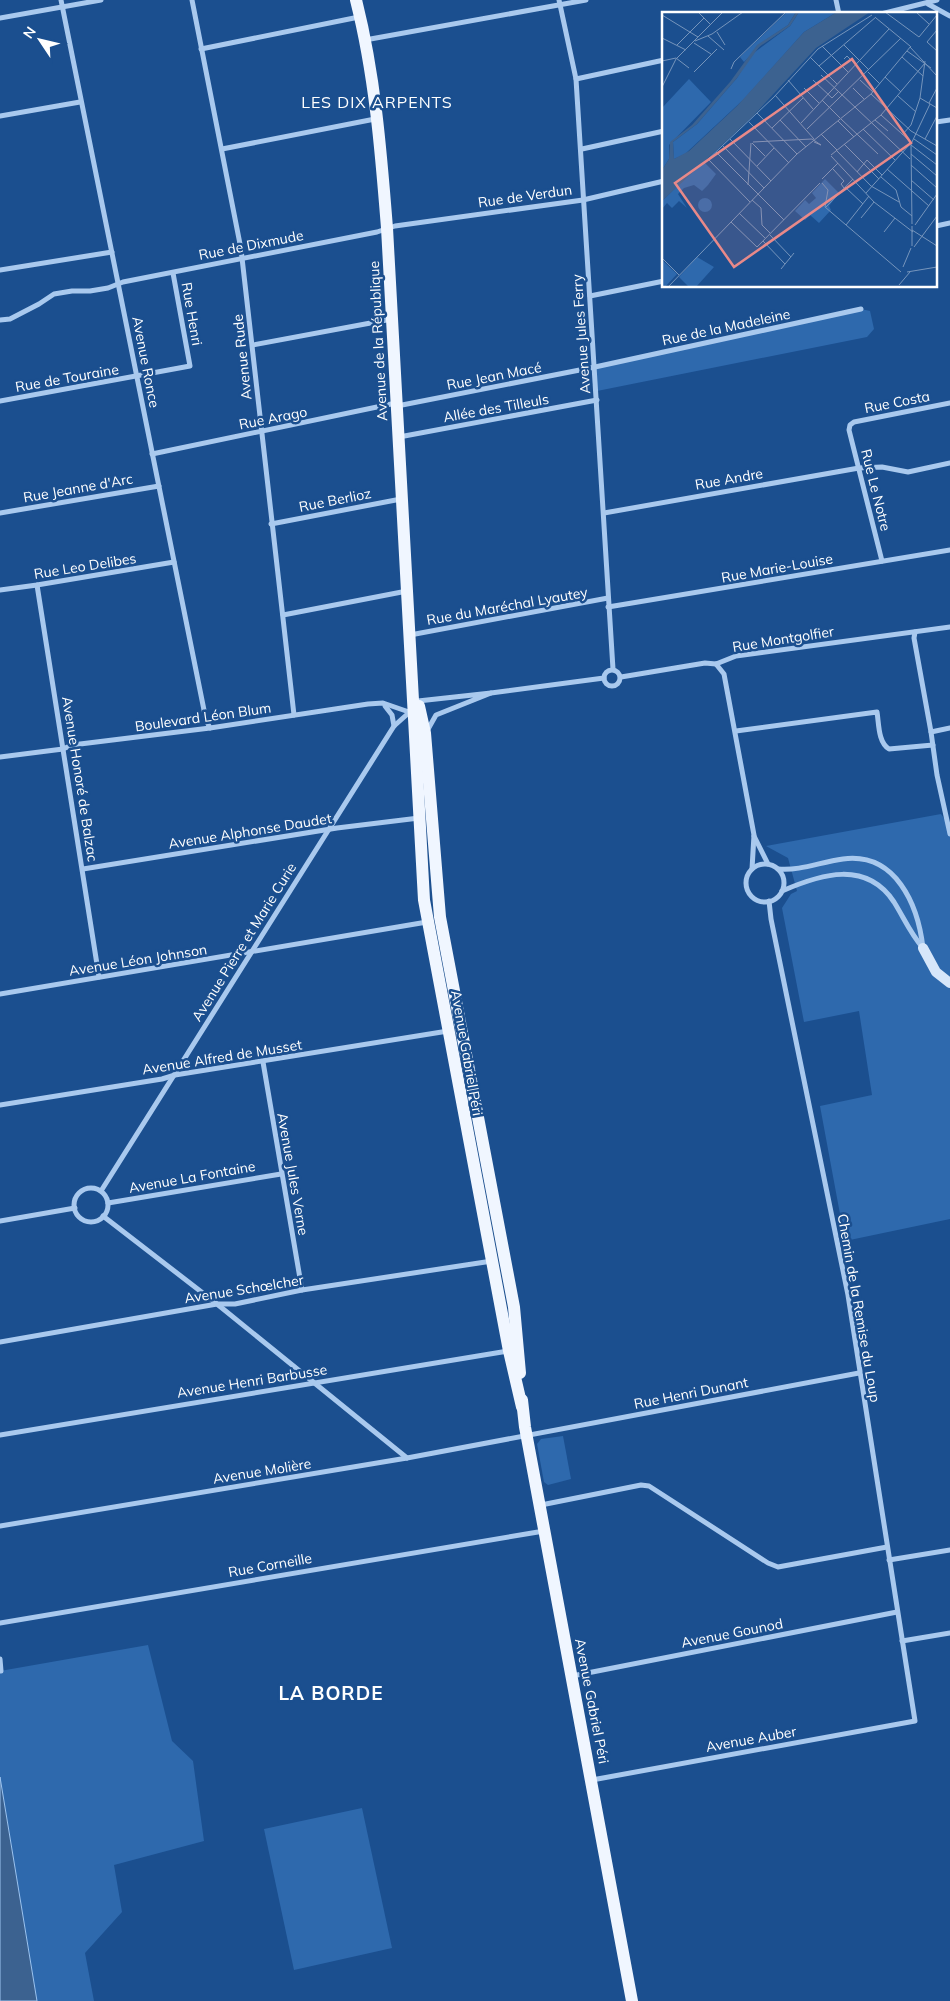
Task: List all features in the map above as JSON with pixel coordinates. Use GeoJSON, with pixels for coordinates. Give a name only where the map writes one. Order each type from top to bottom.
{"type":"FeatureCollection","features":[{"type":"Feature","properties":{"kind":"main road","name":"Avenue de la République"},"geometry":{"type":"LineString","coordinates":[[356,0],[377,118],[387,228],[413,706]]}},
{"type":"Feature","properties":{"kind":"main road","name":"Avenue Gabriel Péri"},"geometry":{"type":"LineString","coordinates":[[413,706],[425,733],[440,917],[514,1307],[522,1407]]}},
{"type":"Feature","properties":{"kind":"main road","name":"Avenue Gabriel Péri"},"geometry":{"type":"LineString","coordinates":[[413,706],[427,922],[493,1261],[508,1351],[522,1407],[632,2001]]}},
{"type":"Feature","properties":{"kind":"street","name":"Avenue Ronce"},"geometry":{"type":"LineString","coordinates":[[61,0],[80,102],[138,376],[206,720],[210,728]]}},
{"type":"Feature","properties":{"kind":"street"},"geometry":{"type":"LineString","coordinates":[[0,18],[101,0]]}},
{"type":"Feature","properties":{"kind":"street","name":"Avenue Rude"},"geometry":{"type":"LineString","coordinates":[[192,0],[242,258],[294,715]]}},
{"type":"Feature","properties":{"kind":"street"},"geometry":{"type":"LineString","coordinates":[[364,40],[559,2],[586,0]]}},
{"type":"Feature","properties":{"kind":"street"},"geometry":{"type":"LineString","coordinates":[[890,12],[937,0]]}},
{"type":"Feature","properties":{"kind":"street","name":"Avenue Jules Ferry"},"geometry":{"type":"LineString","coordinates":[[559,2],[576,78],[582,149],[583,200],[595,367],[612,669]]}},
{"type":"Feature","properties":{"kind":"street"},"geometry":{"type":"LineString","coordinates":[[927,4],[950,16]]}},
{"type":"Feature","properties":{"kind":"street"},"geometry":{"type":"LineString","coordinates":[[201,49],[360,17]]}},
{"type":"Feature","properties":{"kind":"street"},"geometry":{"type":"LineString","coordinates":[[576,78],[662,60]]}},
{"type":"Feature","properties":{"kind":"street"},"geometry":{"type":"LineString","coordinates":[[0,116],[80,102]]}},
{"type":"Feature","properties":{"kind":"street"},"geometry":{"type":"LineString","coordinates":[[222,149],[377,118]]}},
{"type":"Feature","properties":{"kind":"street"},"geometry":{"type":"LineString","coordinates":[[582,149],[662,131]]}},
{"type":"Feature","properties":{"kind":"street","name":"Rue de Verdun"},"geometry":{"type":"LineString","coordinates":[[387,228],[583,200],[662,181]]}},
{"type":"Feature","properties":{"kind":"street","name":"Rue de Dixmude"},"geometry":{"type":"LineString","coordinates":[[0,320],[10,319],[54,294],[108,288],[118,283],[377,232],[387,228]]}},
{"type":"Feature","properties":{"kind":"street"},"geometry":{"type":"LineString","coordinates":[[0,270],[112,252]]}},
{"type":"Feature","properties":{"kind":"street","name":"Rue Henri"},"geometry":{"type":"LineString","coordinates":[[138,376],[190,366],[173,272]]}},
{"type":"Feature","properties":{"kind":"street"},"geometry":{"type":"LineString","coordinates":[[590,296],[662,282]]}},
{"type":"Feature","properties":{"kind":"street","name":"Rue de la Madeleine"},"geometry":{"type":"LineString","coordinates":[[595,367],[861,309]]}},
{"type":"Feature","properties":{"kind":"street"},"geometry":{"type":"LineString","coordinates":[[253,345],[392,319]]}},
{"type":"Feature","properties":{"kind":"street","name":"Rue Jean Macé"},"geometry":{"type":"LineString","coordinates":[[397,405],[595,367]]}},
{"type":"Feature","properties":{"kind":"street","name":"Rue de Touraine"},"geometry":{"type":"LineString","coordinates":[[0,401],[138,376]]}},
{"type":"Feature","properties":{"kind":"street","name":"Allée des Tilleuls"},"geometry":{"type":"LineString","coordinates":[[399,437],[597,400]]}},
{"type":"Feature","properties":{"kind":"street","name":"Rue Costa"},"geometry":{"type":"LineString","coordinates":[[850,425],[854,422],[950,403]]}},
{"type":"Feature","properties":{"kind":"street","name":"Rue Arago"},"geometry":{"type":"LineString","coordinates":[[152,454],[397,405]]}},
{"type":"Feature","properties":{"kind":"street","name":"Rue Le Notre"},"geometry":{"type":"LineString","coordinates":[[850,425],[849,430],[882,561]]}},
{"type":"Feature","properties":{"kind":"street","name":"Rue Andre"},"geometry":{"type":"LineString","coordinates":[[604,513],[859,468],[882,467],[908,472],[950,463]]}},
{"type":"Feature","properties":{"kind":"street","name":"Rue Jeanne d'Arc"},"geometry":{"type":"LineString","coordinates":[[0,513],[159,486]]}},
{"type":"Feature","properties":{"kind":"street","name":"Rue Berlioz"},"geometry":{"type":"LineString","coordinates":[[271,524],[402,498]]}},
{"type":"Feature","properties":{"kind":"street","name":"Rue Marie-Louise"},"geometry":{"type":"LineString","coordinates":[[608,607],[950,550]]}},
{"type":"Feature","properties":{"kind":"street","name":"Rue Leo Delibes"},"geometry":{"type":"LineString","coordinates":[[0,590],[174,562]]}},
{"type":"Feature","properties":{"kind":"street","name":"Avenue Honoré de Balzac"},"geometry":{"type":"LineString","coordinates":[[37,585],[99,977]]}},
{"type":"Feature","properties":{"kind":"street"},"geometry":{"type":"LineString","coordinates":[[283,616],[407,590]]}},
{"type":"Feature","properties":{"kind":"street","name":"Rue du Maréchal Lyautey"},"geometry":{"type":"LineString","coordinates":[[410,635],[608,598]]}},
{"type":"Feature","properties":{"kind":"street","name":"Rue Montgolfier"},"geometry":{"type":"LineString","coordinates":[[413,706],[491,693],[604,678],[606,683],[613,686],[618,684],[621,676],[705,663],[716,664],[736,656],[950,627]]}},
{"type":"Feature","properties":{"kind":"street"},"geometry":{"type":"LineString","coordinates":[[915,632],[914,638],[937,776],[950,834]]}},
{"type":"Feature","properties":{"kind":"street"},"geometry":{"type":"LineString","coordinates":[[716,664],[724,674],[754,835],[752,869],[746,881],[748,891],[759,901],[769,902],[779,896],[782,891],[784,879],[778,868]]}},
{"type":"Feature","properties":{"kind":"street"},"geometry":{"type":"LineString","coordinates":[[604,678],[608,671],[612,669],[617,670],[621,676]]}},
{"type":"Feature","properties":{"kind":"street","name":"Rue Montgolfier"},"geometry":{"type":"LineString","coordinates":[[425,733],[436,715],[491,693]]}},
{"type":"Feature","properties":{"kind":"street"},"geometry":{"type":"LineString","coordinates":[[383,704],[390,710],[394,726]]}},
{"type":"Feature","properties":{"kind":"street","name":"Boulevard Léon Blum"},"geometry":{"type":"LineString","coordinates":[[0,757],[63,749],[72,745],[383,704],[413,706]]}},
{"type":"Feature","properties":{"kind":"street","name":"Avenue Pierre et Marie Curie"},"geometry":{"type":"LineString","coordinates":[[100,1191],[176,1074],[394,726],[413,706]]}},
{"type":"Feature","properties":{"kind":"street"},"geometry":{"type":"LineString","coordinates":[[736,731],[877,712],[881,738],[889,749],[933,745]]}},
{"type":"Feature","properties":{"kind":"street"},"geometry":{"type":"LineString","coordinates":[[931,732],[950,728]]}},
{"type":"Feature","properties":{"kind":"street","name":"Avenue Alphonse Daudet"},"geometry":{"type":"LineString","coordinates":[[83,869],[328,830],[420,818]]}},
{"type":"Feature","properties":{"kind":"street"},"geometry":{"type":"LineString","coordinates":[[754,835],[768,864]]}},
{"type":"Feature","properties":{"kind":"street"},"geometry":{"type":"LineString","coordinates":[[752,869],[768,864],[792,870],[850,858],[879,865],[897,879],[910,899],[921,929],[923,948]]}},
{"type":"Feature","properties":{"kind":"street"},"geometry":{"type":"LineString","coordinates":[[782,891],[795,885],[840,873],[864,876],[888,894],[910,932],[923,948],[936,972],[950,983]]}},
{"type":"Feature","properties":{"kind":"street","name":"Chemin de la Remise du Loup"},"geometry":{"type":"LineString","coordinates":[[769,902],[848,1295],[915,1721]]}},
{"type":"Feature","properties":{"kind":"street","name":"Avenue Léon Johnson"},"geometry":{"type":"LineString","coordinates":[[0,994],[427,922]]}},
{"type":"Feature","properties":{"kind":"street","name":"Avenue Alfred de Musset"},"geometry":{"type":"LineString","coordinates":[[0,1105],[162,1079],[176,1074],[263,1062],[448,1031]]}},
{"type":"Feature","properties":{"kind":"street","name":"Avenue Jules Verne"},"geometry":{"type":"LineString","coordinates":[[263,1062],[302,1290]]}},
{"type":"Feature","properties":{"kind":"street","name":"Avenue La Fontaine"},"geometry":{"type":"LineString","coordinates":[[108,1203],[281,1174]]}},
{"type":"Feature","properties":{"kind":"street"},"geometry":{"type":"LineString","coordinates":[[90,1189],[100,1191],[106,1197],[108,1203],[104,1216],[93,1222],[86,1221],[77,1214],[75,1208],[77,1197],[83,1191],[90,1189]]}},
{"type":"Feature","properties":{"kind":"street"},"geometry":{"type":"LineString","coordinates":[[0,1221],[75,1208]]}},
{"type":"Feature","properties":{"kind":"street"},"geometry":{"type":"LineString","coordinates":[[104,1216],[217,1304],[407,1458]]}},
{"type":"Feature","properties":{"kind":"street","name":"Avenue Schœlcher"},"geometry":{"type":"LineString","coordinates":[[0,1342],[217,1304],[235,1304],[302,1290],[493,1261]]}},
{"type":"Feature","properties":{"kind":"street","name":"Avenue Henri Barbusse"},"geometry":{"type":"LineString","coordinates":[[0,1435],[508,1351]]}},
{"type":"Feature","properties":{"kind":"street","name":"Rue Henri Dunant"},"geometry":{"type":"LineString","coordinates":[[527,1436],[860,1373]]}},
{"type":"Feature","properties":{"kind":"street","name":"Avenue Molière"},"geometry":{"type":"LineString","coordinates":[[0,1526],[527,1436]]}},
{"type":"Feature","properties":{"kind":"street"},"geometry":{"type":"LineString","coordinates":[[540,1505],[641,1485],[649,1486],[768,1563],[778,1567],[887,1547]]}},
{"type":"Feature","properties":{"kind":"street","name":"Rue Corneille"},"geometry":{"type":"LineString","coordinates":[[0,1623],[545,1530]]}},
{"type":"Feature","properties":{"kind":"street"},"geometry":{"type":"LineString","coordinates":[[889,1560],[950,1550]]}},
{"type":"Feature","properties":{"kind":"street","name":"Avenue Gounod"},"geometry":{"type":"LineString","coordinates":[[572,1676],[897,1612]]}},
{"type":"Feature","properties":{"kind":"street"},"geometry":{"type":"LineString","coordinates":[[902,1641],[950,1633]]}},
{"type":"Feature","properties":{"kind":"street"},"geometry":{"type":"LineString","coordinates":[[0,1659],[2,1671]]}},
{"type":"Feature","properties":{"kind":"street","name":"Avenue Auber"},"geometry":{"type":"LineString","coordinates":[[592,1780],[915,1721]]}},
{"type":"Feature","properties":{"kind":"shaded area"},"geometry":{"type":"Polygon","coordinates":[[[861,309],[870,311],[874,329],[867,337],[597,391],[595,367],[861,309]]]}},
{"type":"Feature","properties":{"kind":"shaded area"},"geometry":{"type":"Polygon","coordinates":[[[941,814],[950,827],[950,1219],[845,1241],[820,1106],[872,1095],[859,1011],[804,1022],[782,908],[791,894],[797,891],[788,858],[766,846],[941,814]]]}},
{"type":"Feature","properties":{"kind":"shaded area"},"geometry":{"type":"Polygon","coordinates":[[[563,1436],[571,1479],[548,1485],[544,1482],[537,1444],[541,1439],[563,1436]]]}},
{"type":"Feature","properties":{"kind":"shaded area"},"geometry":{"type":"Polygon","coordinates":[[[148,1645],[172,1741],[193,1761],[204,1841],[114,1865],[122,1912],[85,1953],[94,2001],[37,2001],[0,1777],[0,1671],[148,1645]]]}},
{"type":"Feature","properties":{"kind":"shaded area"},"geometry":{"type":"Polygon","coordinates":[[[0,1777],[37,2001],[0,2001],[0,1777]]]}},
{"type":"Feature","properties":{"kind":"shaded area"},"geometry":{"type":"Polygon","coordinates":[[[362,1808],[392,1948],[294,1970],[264,1829],[362,1808]]]}},
{"type":"Feature","properties":{"kind":"district","name":"LES DIX ARPENTS"},"geometry":{"type":"Point","coordinates":[377,102]}},
{"type":"Feature","properties":{"kind":"district","name":"LA BORDE"},"geometry":{"type":"Point","coordinates":[331,1693]}}]}
